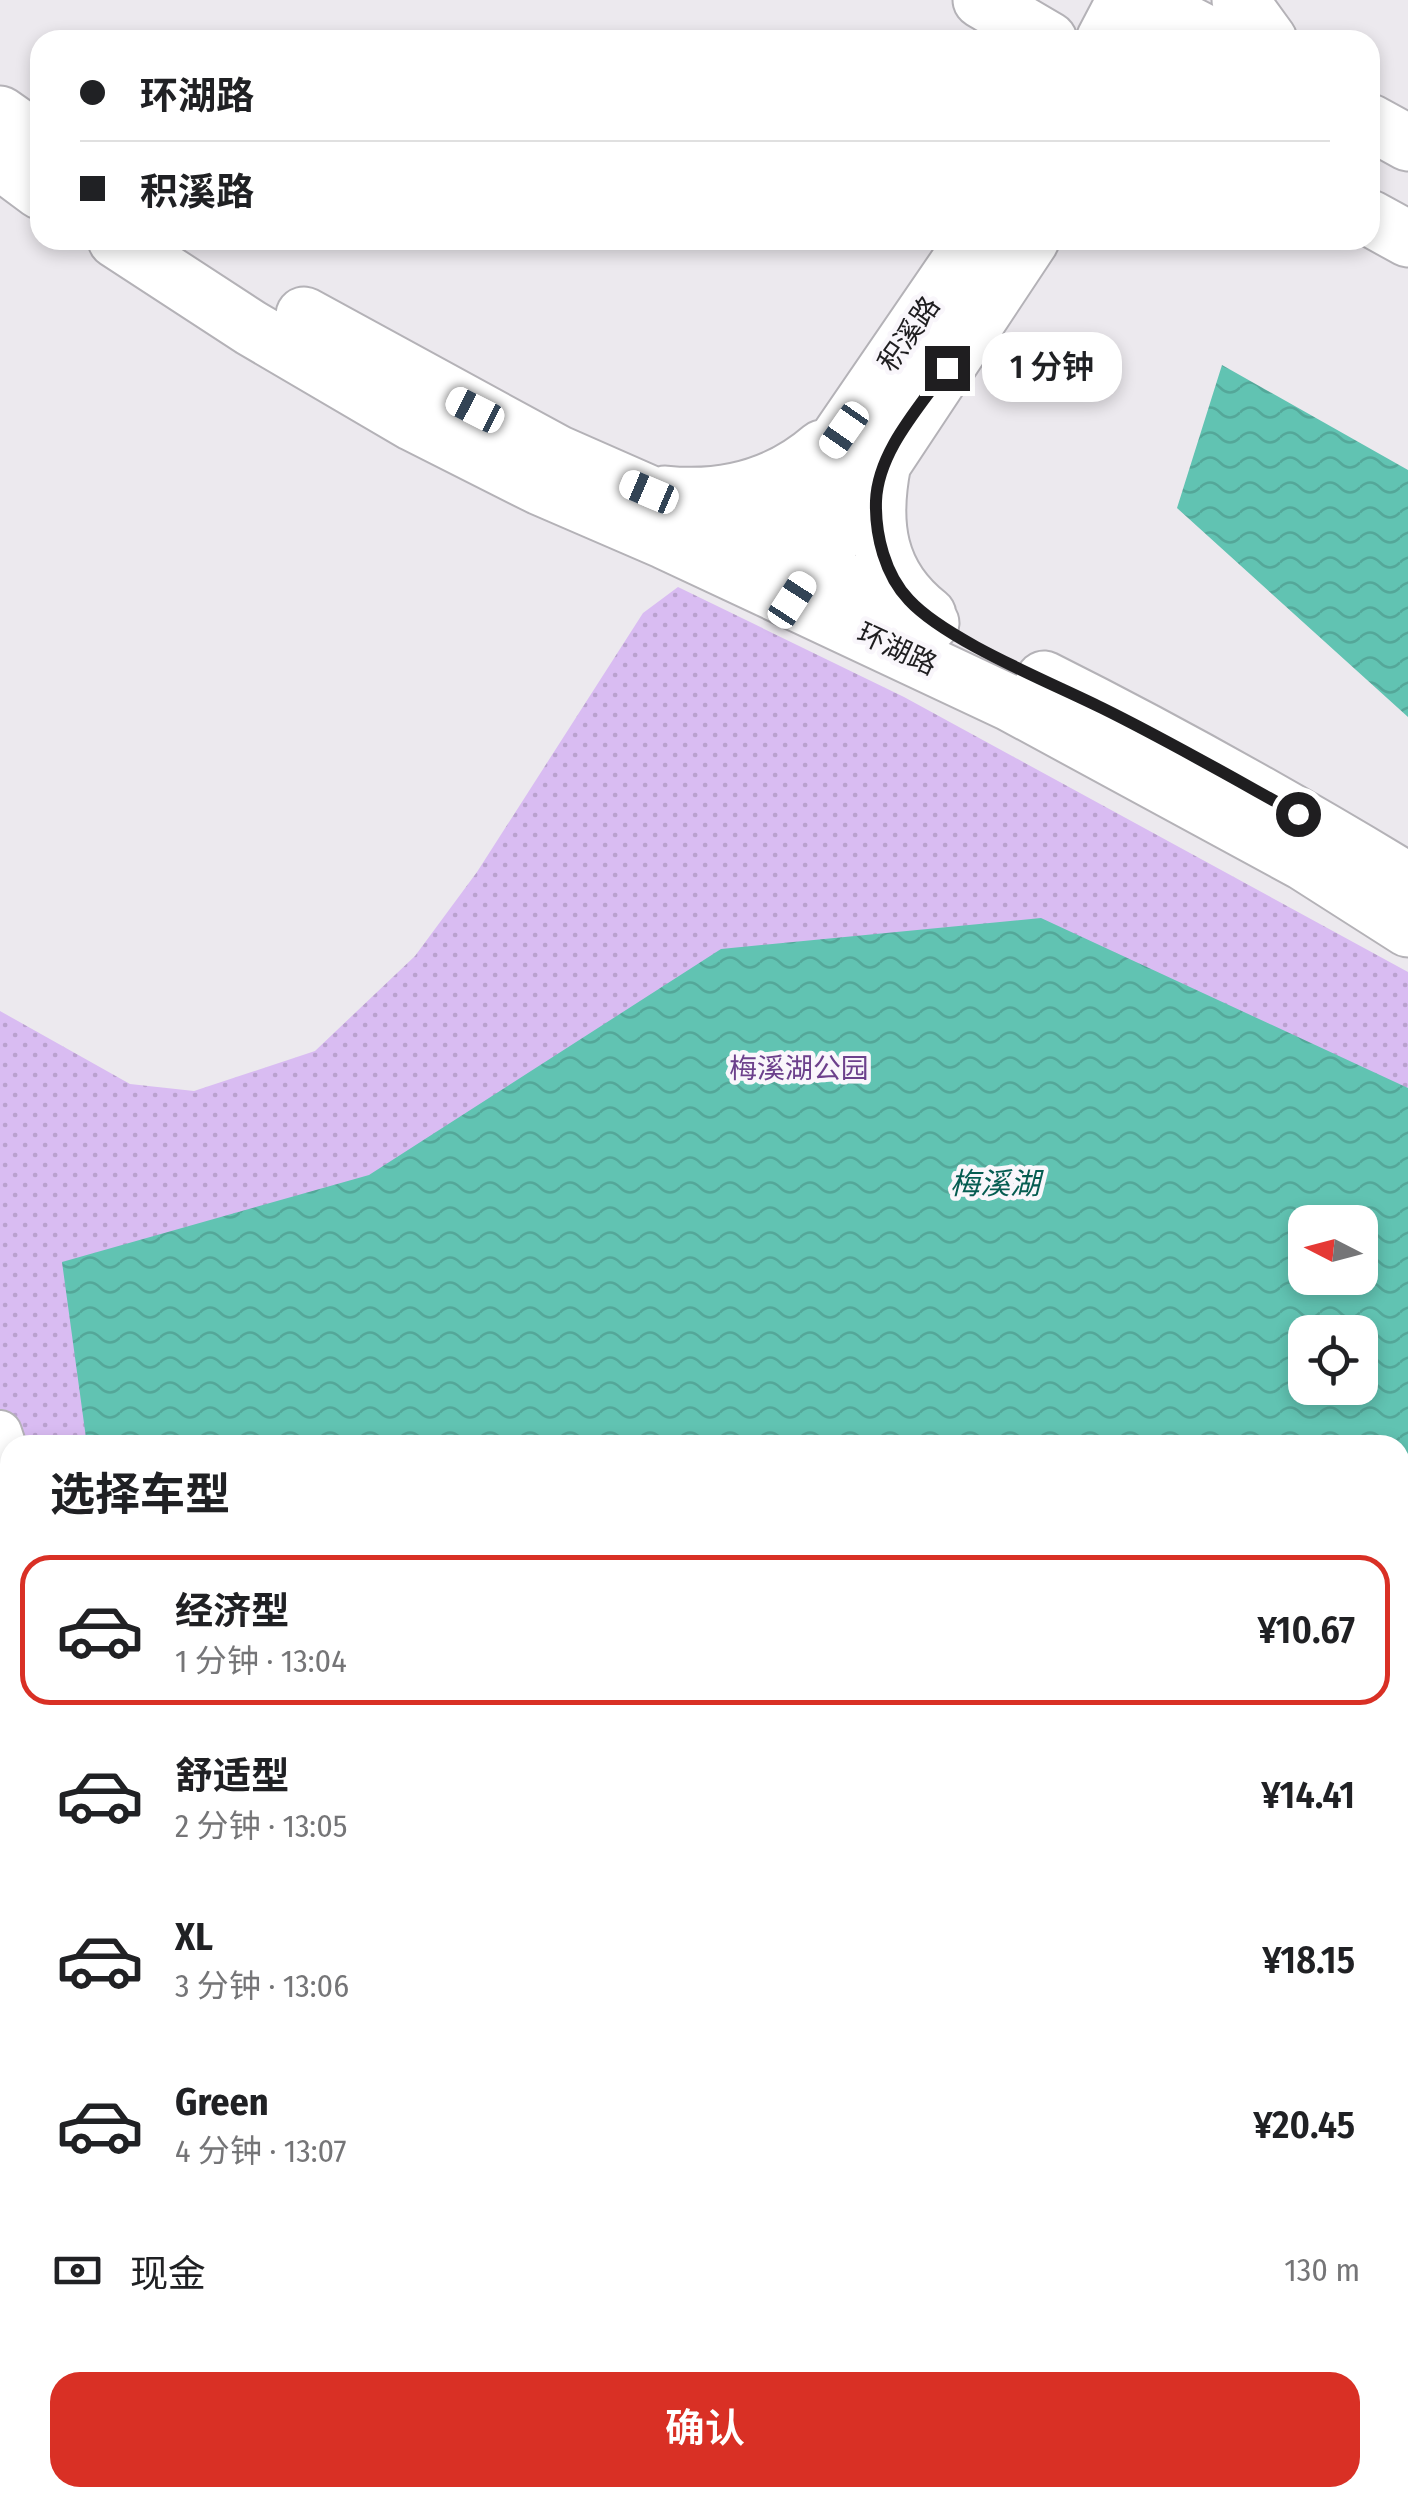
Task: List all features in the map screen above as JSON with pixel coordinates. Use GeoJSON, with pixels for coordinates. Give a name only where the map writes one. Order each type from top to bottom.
{"type":"FeatureCollection","features":[{"type":"Feature","properties":{"kind":"main road"},"geometry":{"type":"LineString","coordinates":[[968,0],[996,30]]}},
{"type":"Feature","properties":{"kind":"main road"},"geometry":{"type":"LineString","coordinates":[[982,0],[1032,30]]}},
{"type":"Feature","properties":{"kind":"main road"},"geometry":{"type":"LineString","coordinates":[[1240,0],[1261,30]]}},
{"type":"Feature","properties":{"kind":"main road"},"geometry":{"type":"LineString","coordinates":[[1119,30],[1150,10],[1196,30]]}},
{"type":"Feature","properties":{"kind":"main road"},"geometry":{"type":"LineString","coordinates":[[0,114],[30,135]]}},
{"type":"Feature","properties":{"kind":"main road"},"geometry":{"type":"LineString","coordinates":[[1380,128],[1408,143]]}},
{"type":"Feature","properties":{"kind":"main road"},"geometry":{"type":"LineString","coordinates":[[0,161],[30,183]]}},
{"type":"Feature","properties":{"kind":"main road"},"geometry":{"type":"LineString","coordinates":[[1380,224],[1408,239]]}},
{"type":"Feature","properties":{"kind":"main road","name":"环湖路"},"geometry":{"type":"LineString","coordinates":[[131,250],[251,328],[413,424],[540,487],[950,632],[1137,726],[1298,814],[1408,882]]}},
{"type":"Feature","properties":{"kind":"main road","name":"环湖路"},"geometry":{"type":"LineString","coordinates":[[199,250],[448,396],[557,453],[649,492],[754,561]]}},
{"type":"Feature","properties":{"kind":"main road","name":"积溪路"},"geometry":{"type":"LineString","coordinates":[[803,583],[863,446],[969,250]]}},
{"type":"Feature","properties":{"kind":"main road","name":"积溪路"},"geometry":{"type":"LineString","coordinates":[[754,561],[863,446],[1023,250]]}},
{"type":"Feature","properties":{"kind":"main road"},"geometry":{"type":"LineString","coordinates":[[649,492],[718,496],[747,490],[780,477],[812,456],[863,446],[876,498],[878,534],[888,567],[908,600],[950,632]]}},
{"type":"Feature","properties":{"kind":"main road","name":"环湖路"},"geometry":{"type":"LineString","coordinates":[[803,583],[1010,703],[1304,862],[1408,929]]}},
{"type":"Feature","properties":{"kind":"green space","name":"梅溪湖"},"geometry":{"type":"Polygon","coordinates":[[[678,587],[904,697],[1408,972],[1408,1435],[0,1435],[0,1011],[130,1084],[194,1091],[315,1051],[415,956],[477,872],[643,613],[678,587]]]}},
{"type":"Feature","properties":{"kind":"water"},"geometry":{"type":"Polygon","coordinates":[[[1222,365],[1408,470],[1408,717],[1177,508],[1222,365]]]}},
{"type":"Feature","properties":{"kind":"water","name":"梅溪湖"},"geometry":{"type":"Polygon","coordinates":[[[1041,918],[1408,1088],[1408,1435],[86,1435],[62,1262],[369,1175],[721,949],[1041,918]]]}},
{"type":"Feature","properties":{"kind":"route"},"geometry":{"type":"LineString","coordinates":[[947,368],[883,463],[876,498],[878,534],[888,567],[908,600],[950,632],[1137,726],[1298,814]]}},
{"type":"Feature","properties":{"kind":"park label","name":"梅溪湖公园"},"geometry":{"type":"Point","coordinates":[799,1068]}}]}
